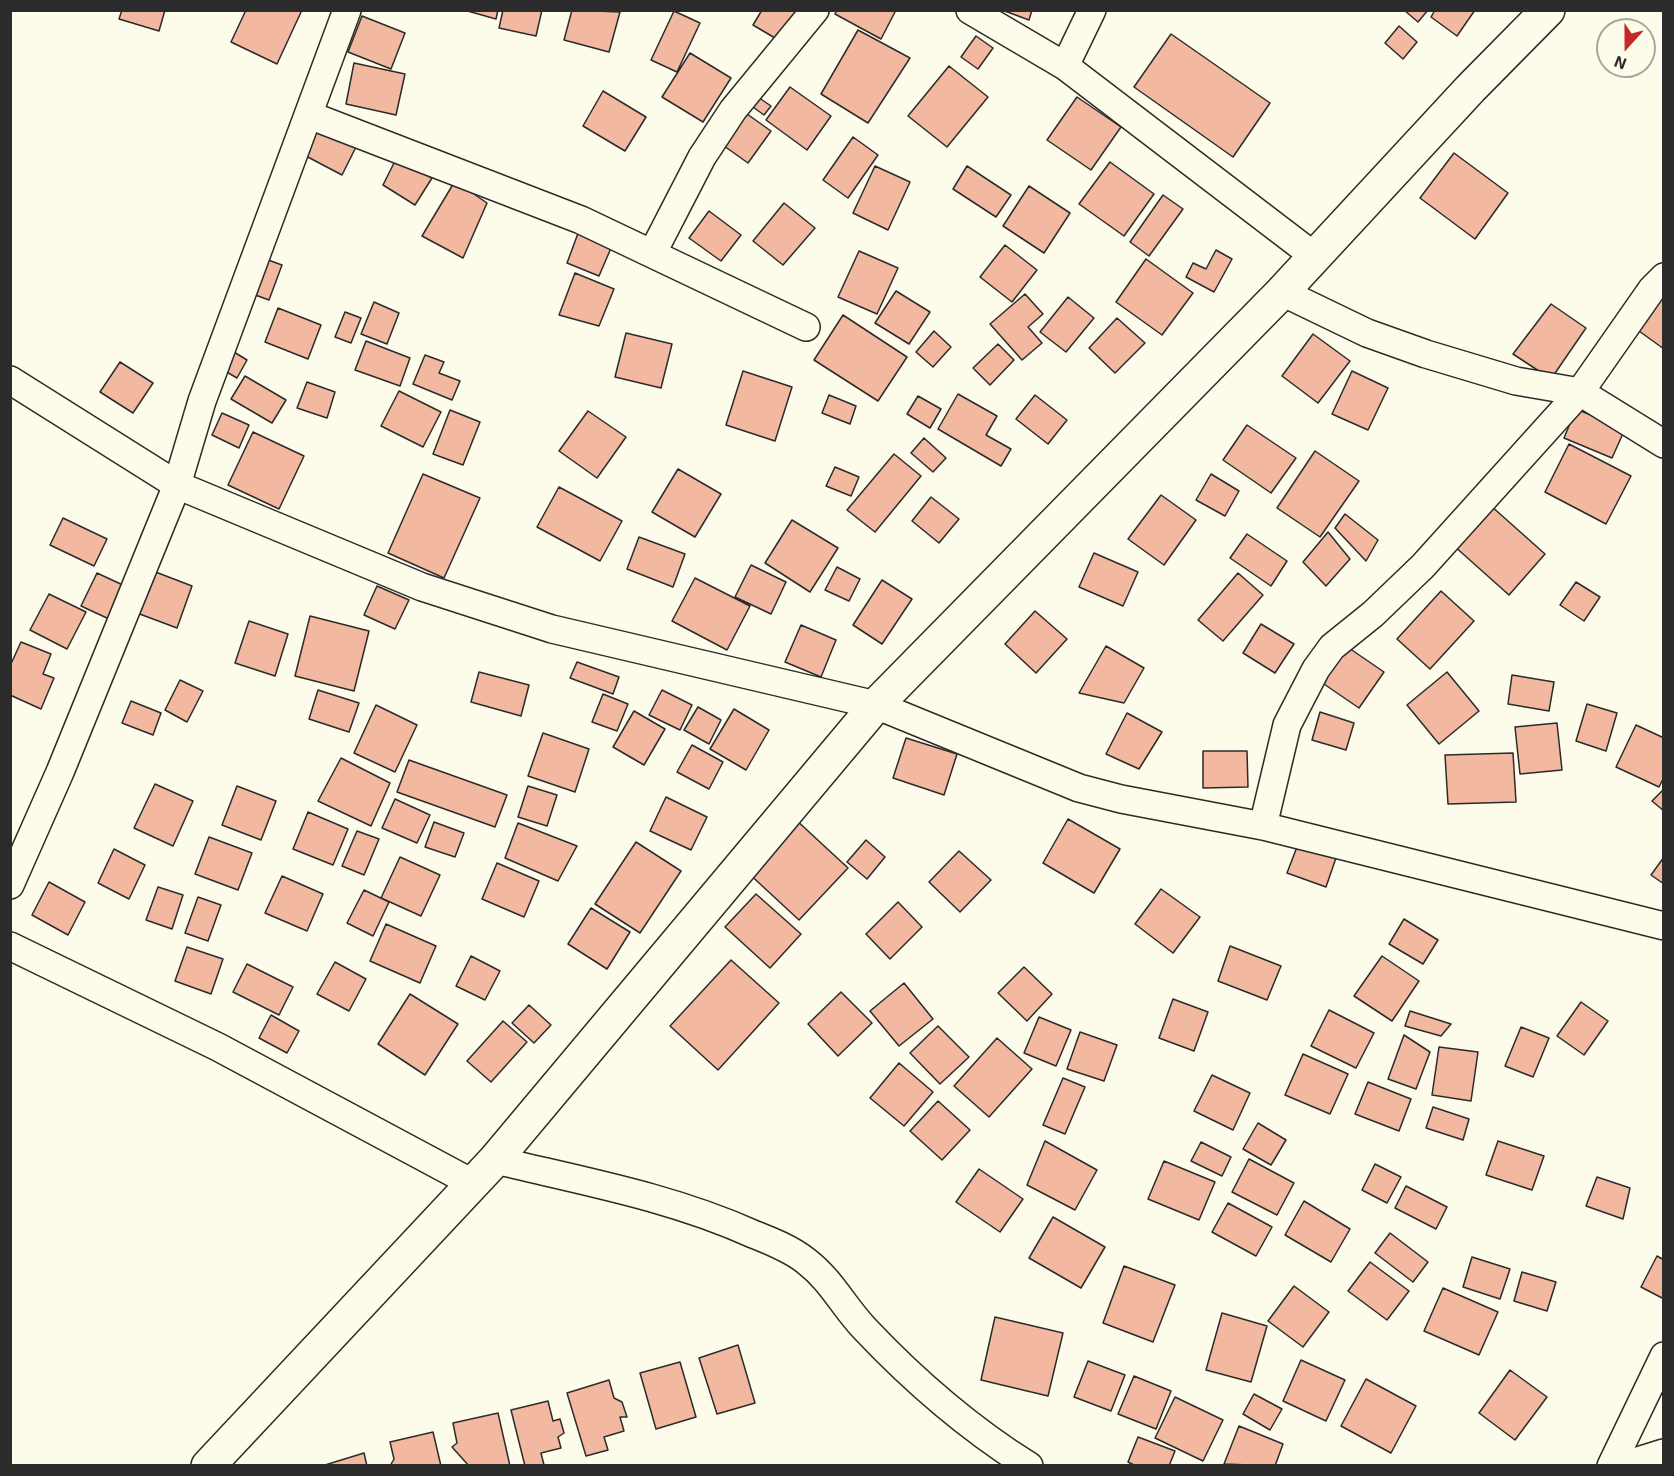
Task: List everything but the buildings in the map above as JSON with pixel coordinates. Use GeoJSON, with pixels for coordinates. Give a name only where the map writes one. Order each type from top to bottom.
{"type":"FeatureCollection","features":[{"type":"Feature","properties":{"kind":"street"},"geometry":{"type":"LineString","coordinates":[[10,885],[60,772],[177,485],[202,401],[347,10]]}},
{"type":"Feature","properties":{"kind":"street"},"geometry":{"type":"LineString","coordinates":[[652,252],[702,157],[733,110],[815,10]]}},
{"type":"Feature","properties":{"kind":"street"},"geometry":{"type":"LineString","coordinates":[[970,10],[1065,66],[1314,256]]}},
{"type":"Feature","properties":{"kind":"street"},"geometry":{"type":"LineString","coordinates":[[1065,66],[1092,10]]}},
{"type":"Feature","properties":{"kind":"street"},"geometry":{"type":"LineString","coordinates":[[208,1466],[485,1172],[876,705],[1282,292],[1548,10]]}},
{"type":"Feature","properties":{"kind":"street"},"geometry":{"type":"LineString","coordinates":[[309,115],[581,220],[806,327]]}},
{"type":"Feature","properties":{"kind":"street"},"geometry":{"type":"LineString","coordinates":[[1263,826],[1287,725],[1316,669],[1332,647],[1373,614],[1423,566],[1580,392],[1652,289],[1664,277]]}},
{"type":"Feature","properties":{"kind":"street"},"geometry":{"type":"LineString","coordinates":[[1282,292],[1366,333],[1426,354],[1516,381],[1580,392],[1664,444]]}},
{"type":"Feature","properties":{"kind":"street"},"geometry":{"type":"LineString","coordinates":[[10,380],[177,485],[422,587],[552,628],[876,705],[1079,788],[1121,799],[1263,826],[1664,926]]}},
{"type":"Feature","properties":{"kind":"street"},"geometry":{"type":"LineString","coordinates":[[10,946],[218,1047],[485,1172],[636,1193],[714,1216],[804,1259],[831,1282],[862,1326],[902,1368],[980,1436],[1029,1466]]}},
{"type":"Feature","properties":{"kind":"street"},"geometry":{"type":"LineString","coordinates":[[1611,1466],[1664,1356]]}},
{"type":"Feature","properties":{"kind":"street"},"geometry":{"type":"LineString","coordinates":[[1632,1466],[1664,1456]]}}]}
